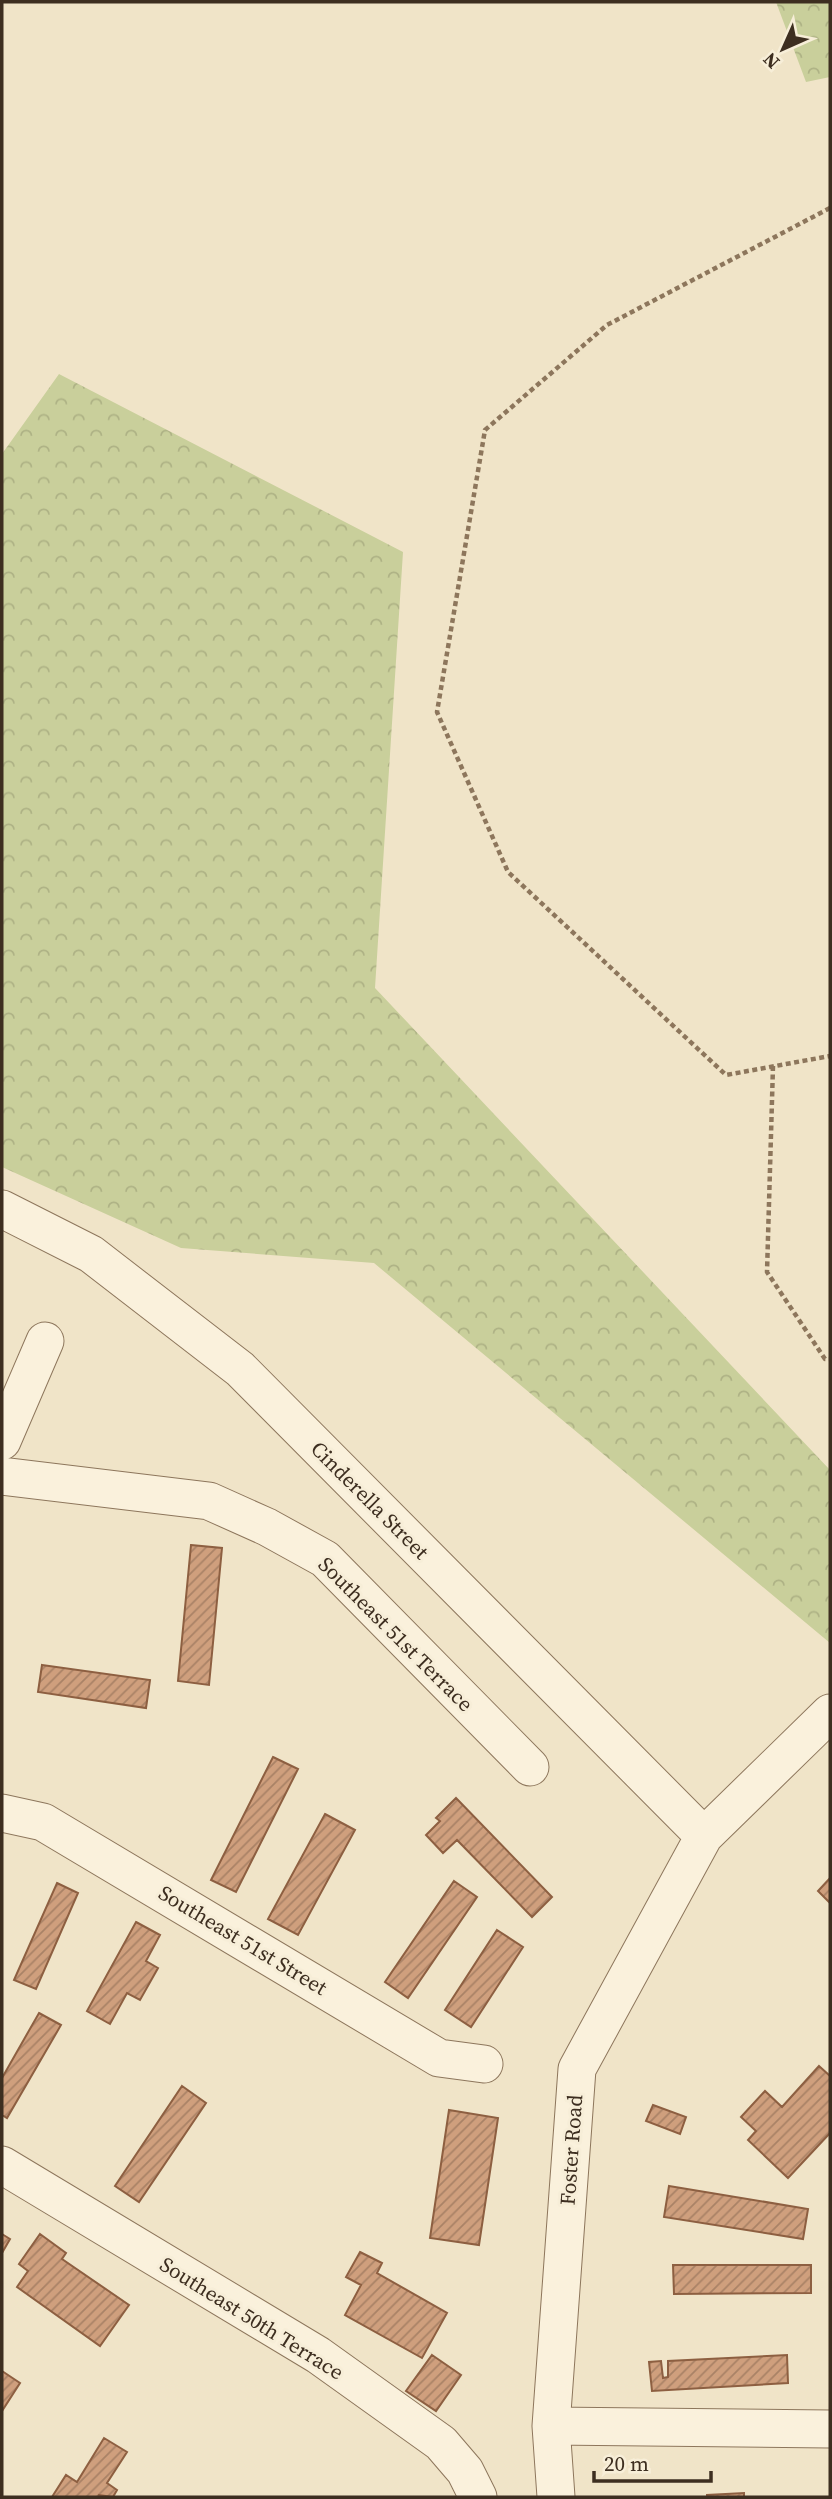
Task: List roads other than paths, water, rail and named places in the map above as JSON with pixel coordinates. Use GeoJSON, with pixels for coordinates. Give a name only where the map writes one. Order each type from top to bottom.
{"type":"FeatureCollection","features":[{"type":"Feature","properties":{"kind":"street","name":"Cinderella Street"},"geometry":{"type":"LineString","coordinates":[[2,1209],[91,1254],[240,1369],[704,1836]]}},
{"type":"Feature","properties":{"kind":"street"},"geometry":{"type":"LineString","coordinates":[[2,1441],[45,1341]]}},
{"type":"Feature","properties":{"kind":"street","name":"Southeast 51st Terrace"},"geometry":{"type":"LineString","coordinates":[[2,1476],[209,1501],[267,1527],[325,1559],[530,1767]]}},
{"type":"Feature","properties":{"kind":"street","name":"Foster Road"},"geometry":{"type":"LineString","coordinates":[[556,2497],[551,2426],[577,2069],[704,1836],[830,1713]]}},
{"type":"Feature","properties":{"kind":"street","name":"Southeast 51st Street"},"geometry":{"type":"LineString","coordinates":[[2,1812],[43,1822],[439,2057],[484,2064]]}},
{"type":"Feature","properties":{"kind":"street","name":"Southeast 50th Terrace"},"geometry":{"type":"LineString","coordinates":[[2,2165],[318,2355],[441,2443],[466,2471],[478,2497]]}},
{"type":"Feature","properties":{"kind":"street"},"geometry":{"type":"LineString","coordinates":[[551,2426],[830,2429]]}}]}
